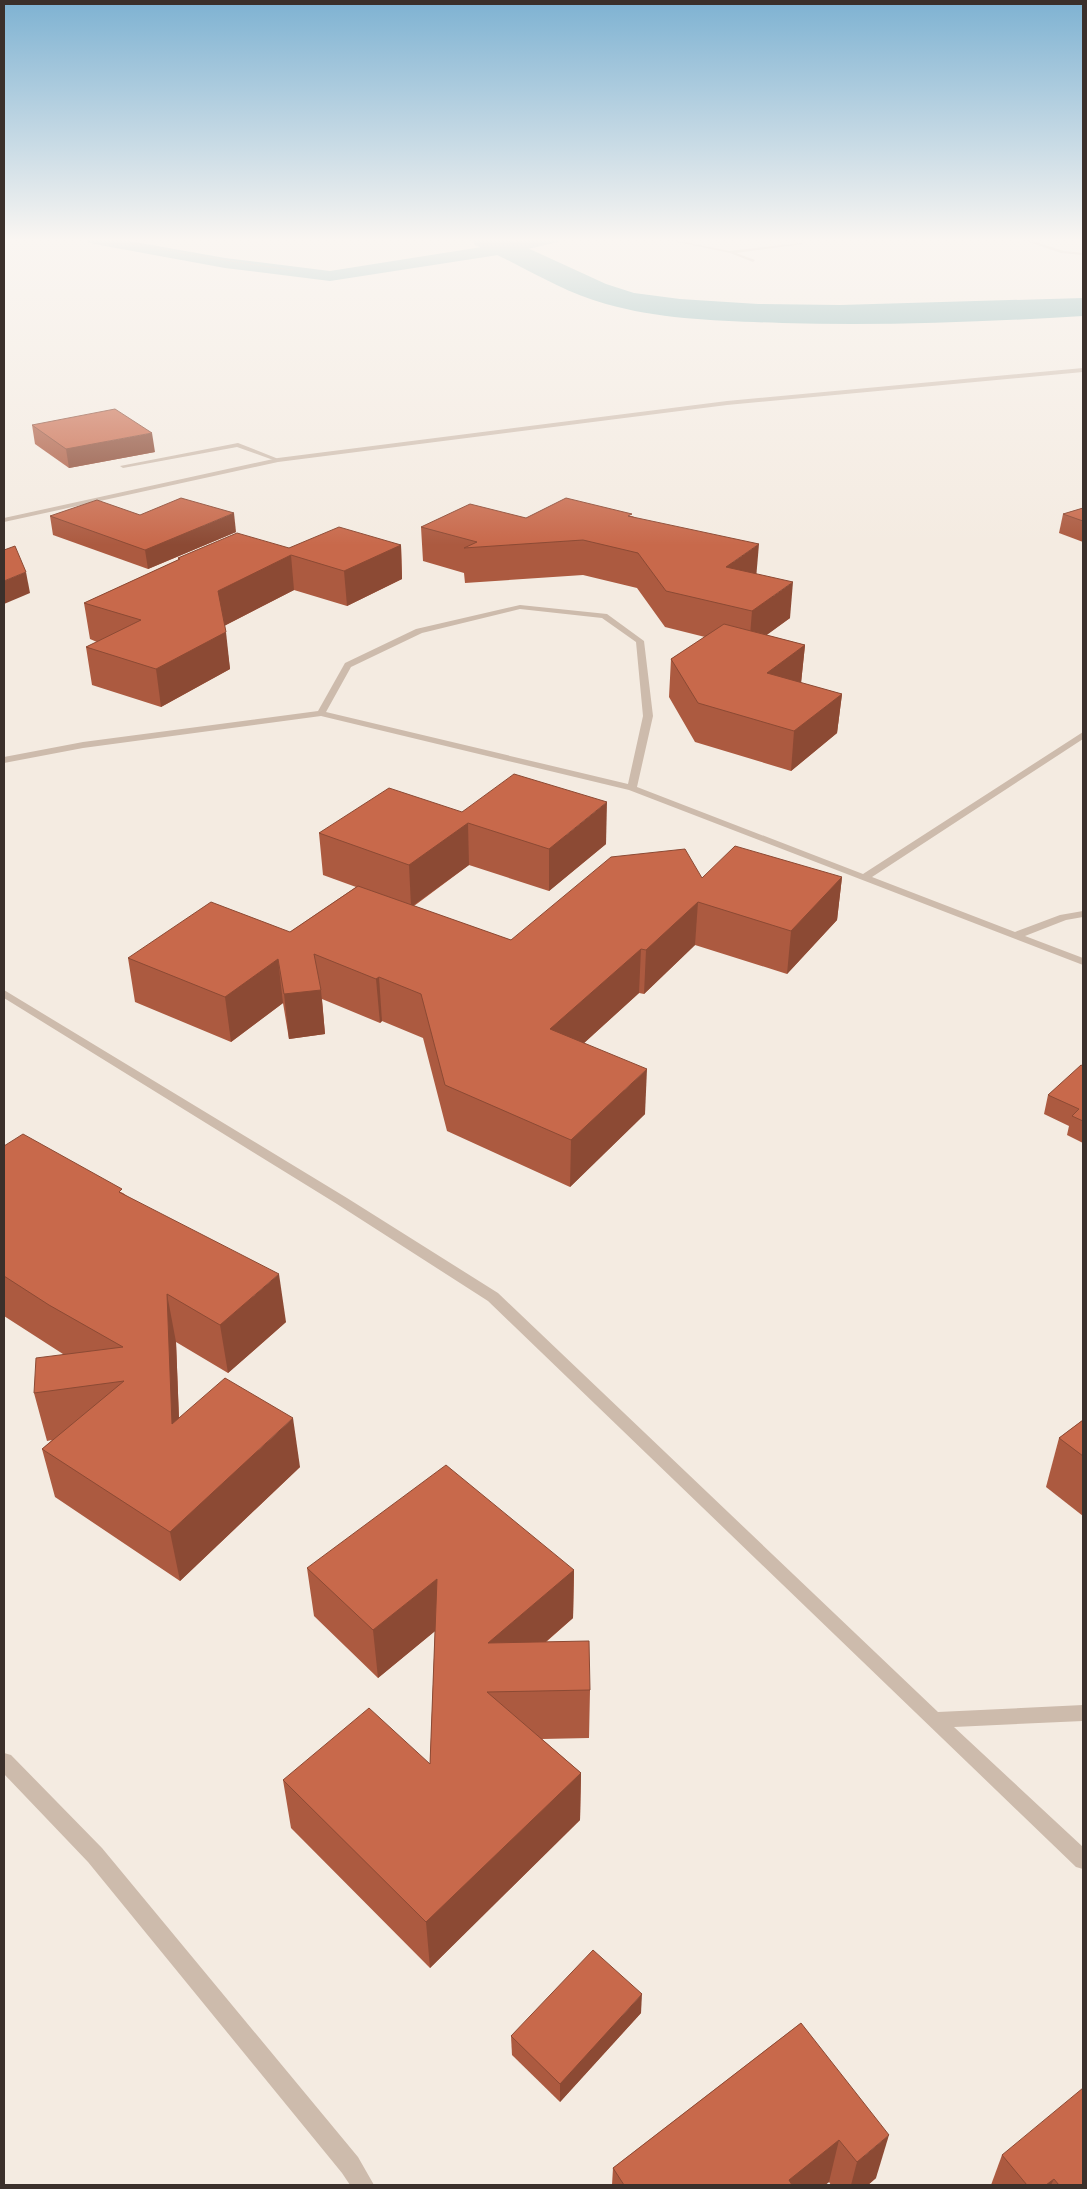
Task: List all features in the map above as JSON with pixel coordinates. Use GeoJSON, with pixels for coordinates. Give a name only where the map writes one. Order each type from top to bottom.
{"type":"FeatureCollection","features":[{"type":"Feature","properties":{"kind":"street"},"geometry":{"type":"LineString","coordinates":[[4,520],[278,460],[727,403],[1083,370]]}},
{"type":"Feature","properties":{"kind":"street"},"geometry":{"type":"LineString","coordinates":[[123,466],[238,445],[278,460]]}},
{"type":"Feature","properties":{"kind":"street"},"geometry":{"type":"LineString","coordinates":[[321,713],[348,665],[419,631],[520,607],[604,616],[640,641],[648,716],[632,788]]}},
{"type":"Feature","properties":{"kind":"street"},"geometry":{"type":"LineString","coordinates":[[4,760],[83,745],[321,713],[632,788],[1018,935],[1083,962]]}},
{"type":"Feature","properties":{"kind":"street"},"geometry":{"type":"LineString","coordinates":[[865,877],[1083,735]]}},
{"type":"Feature","properties":{"kind":"street"},"geometry":{"type":"LineString","coordinates":[[1018,935],[1064,917],[1083,914]]}},
{"type":"Feature","properties":{"kind":"street"},"geometry":{"type":"LineString","coordinates":[[4,993],[494,1297],[934,1720],[1083,1860]]}},
{"type":"Feature","properties":{"kind":"street"},"geometry":{"type":"LineString","coordinates":[[934,1720],[1083,1713]]}},
{"type":"Feature","properties":{"kind":"street"},"geometry":{"type":"LineString","coordinates":[[4,1762],[95,1855],[350,2165],[364,2185]]}},
{"type":"Feature","properties":{"kind":"building"},"geometry":{"type":"Polygon","coordinates":[[[115,409],[152,433],[66,449],[32,425],[115,409]]]}},
{"type":"Feature","properties":{"kind":"building"},"geometry":{"type":"Polygon","coordinates":[[[181,498],[234,513],[145,550],[50,516],[97,500],[140,515],[181,498]]]}},
{"type":"Feature","properties":{"kind":"building"},"geometry":{"type":"Polygon","coordinates":[[[566,498],[632,514],[628,516],[759,544],[726,567],[793,582],[752,611],[666,591],[638,553],[583,540],[464,548],[477,542],[421,527],[470,504],[526,518],[566,498]]]}},
{"type":"Feature","properties":{"kind":"building"},"geometry":{"type":"Polygon","coordinates":[[[1083,508],[1083,521],[1063,514],[1083,508]]]}},
{"type":"Feature","properties":{"kind":"building"},"geometry":{"type":"Polygon","coordinates":[[[339,527],[401,545],[344,571],[291,555],[218,591],[226,632],[156,669],[86,647],[141,620],[84,603],[180,559],[178,558],[237,533],[289,548],[339,527]]]}},
{"type":"Feature","properties":{"kind":"building"},"geometry":{"type":"Polygon","coordinates":[[[15,546],[26,572],[4,581],[4,550],[15,546]]]}},
{"type":"Feature","properties":{"kind":"building"},"geometry":{"type":"Polygon","coordinates":[[[724,624],[805,645],[767,673],[842,694],[794,731],[698,703],[671,659],[724,624]]]}},
{"type":"Feature","properties":{"kind":"building"},"geometry":{"type":"Polygon","coordinates":[[[514,774],[607,802],[549,849],[468,823],[409,865],[319,833],[389,788],[462,812],[514,774]]]}},
{"type":"Feature","properties":{"kind":"building"},"geometry":{"type":"Polygon","coordinates":[[[735,846],[842,877],[791,931],[698,902],[646,950],[641,949],[550,1029],[647,1069],[571,1140],[445,1085],[421,994],[379,977],[376,979],[314,954],[321,990],[284,994],[278,959],[225,997],[128,958],[211,902],[290,932],[358,886],[511,940],[611,857],[685,849],[702,878],[735,846]]]}},
{"type":"Feature","properties":{"kind":"building"},"geometry":{"type":"Polygon","coordinates":[[[1081,1065],[1083,1066],[1083,1121],[1072,1116],[1079,1109],[1048,1095],[1081,1065]]]}},
{"type":"Feature","properties":{"kind":"building"},"geometry":{"type":"Polygon","coordinates":[[[23,1134],[122,1189],[119,1192],[279,1274],[220,1325],[167,1294],[172,1424],[225,1378],[293,1418],[170,1532],[42,1449],[124,1381],[34,1393],[36,1358],[123,1347],[49,1305],[4,1276],[4,1146],[23,1134]]]}},
{"type":"Feature","properties":{"kind":"building"},"geometry":{"type":"Polygon","coordinates":[[[1083,1420],[1083,1456],[1059,1438],[1083,1420]]]}},
{"type":"Feature","properties":{"kind":"building"},"geometry":{"type":"Polygon","coordinates":[[[446,1465],[574,1570],[488,1643],[589,1641],[590,1690],[487,1692],[581,1773],[426,1922],[283,1780],[369,1708],[430,1764],[437,1579],[373,1630],[307,1568],[446,1465]]]}},
{"type":"Feature","properties":{"kind":"building"},"geometry":{"type":"Polygon","coordinates":[[[593,1950],[642,1994],[560,2084],[511,2036],[593,1950]]]}},
{"type":"Feature","properties":{"kind":"building"},"geometry":{"type":"Polygon","coordinates":[[[801,2023],[889,2135],[857,2162],[839,2140],[789,2180],[792,2185],[624,2185],[613,2168],[801,2023]]]}},
{"type":"Feature","properties":{"kind":"building"},"geometry":{"type":"Polygon","coordinates":[[[1083,2088],[1083,2185],[1059,2185],[1054,2179],[1046,2185],[1027,2185],[1002,2155],[1083,2088]]]}}]}
